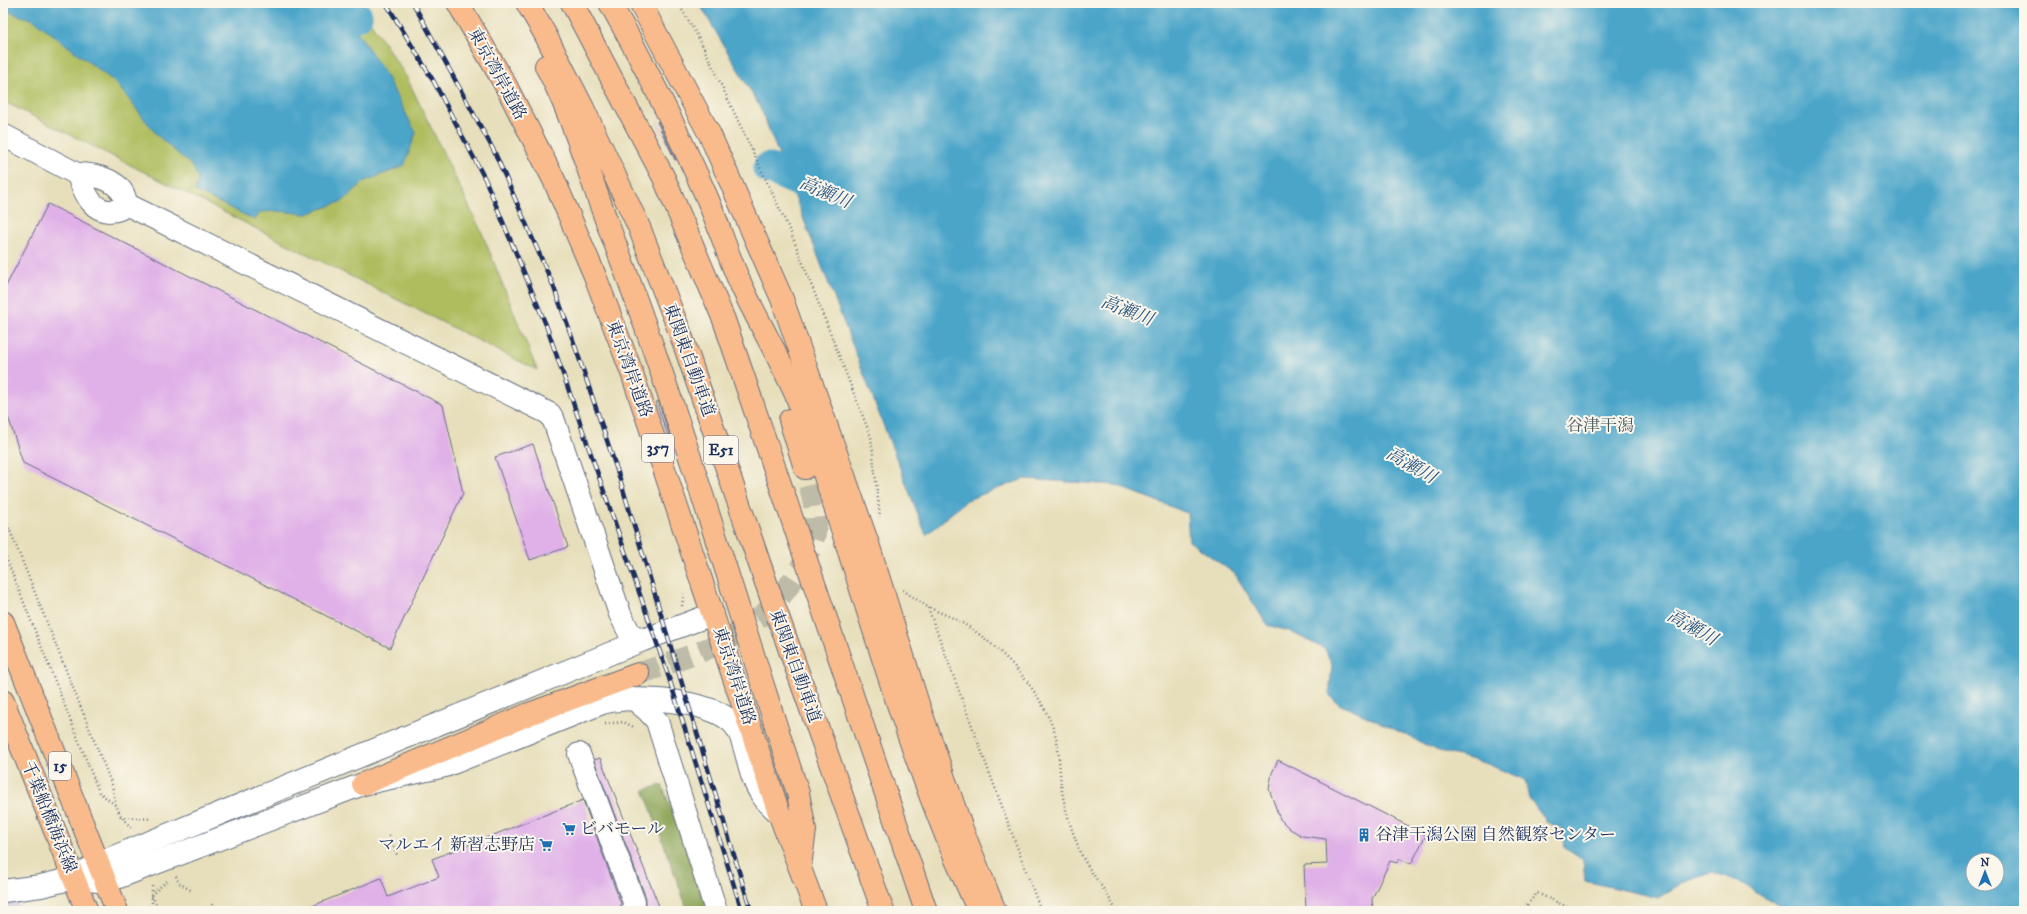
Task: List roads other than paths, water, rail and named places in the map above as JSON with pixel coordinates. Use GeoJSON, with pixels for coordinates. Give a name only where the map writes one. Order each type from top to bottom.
{"type":"FeatureCollection","features":[{"type":"Feature","properties":{"kind":"main road","name":"東京湾岸道路"},"geometry":{"type":"LineString","coordinates":[[458,3],[506,86],[554,180],[595,276],[632,373],[779,812],[799,869],[816,911]]}},
{"type":"Feature","properties":{"kind":"main road"},"geometry":{"type":"LineString","coordinates":[[512,3],[548,70],[574,128],[595,191],[653,343],[798,793],[805,830],[799,869]]}},
{"type":"Feature","properties":{"kind":"main road","name":"東関東自動車道"},"geometry":{"type":"LineString","coordinates":[[527,3],[583,108],[639,227],[681,335],[772,600],[883,911]]}},
{"type":"Feature","properties":{"kind":"main road","name":"E51"},"geometry":{"type":"LineString","coordinates":[[572,3],[664,178],[724,320],[926,911]]}},
{"type":"Feature","properties":{"kind":"main road"},"geometry":{"type":"LineString","coordinates":[[610,3],[640,56],[703,188],[784,401],[805,468]]}},
{"type":"Feature","properties":{"kind":"main road"},"geometry":{"type":"LineString","coordinates":[[640,3],[710,135],[748,218],[782,299],[868,544],[920,711],[963,832],[995,911]]}},
{"type":"Feature","properties":{"kind":"main road"},"geometry":{"type":"LineString","coordinates":[[742,288],[796,396],[817,454],[903,721],[933,804],[979,911]]}},
{"type":"Feature","properties":{"kind":"main road"},"geometry":{"type":"LineString","coordinates":[[713,614],[723,606],[727,597],[727,586],[720,554]]}},
{"type":"Feature","properties":{"kind":"main road","name":"千葉船橋海浜線"},"geometry":{"type":"LineString","coordinates":[[3,622],[117,911]]}},
{"type":"Feature","properties":{"kind":"main road"},"geometry":{"type":"LineString","coordinates":[[363,784],[529,714],[638,674]]}},
{"type":"Feature","properties":{"kind":"main road","name":"千葉船橋海浜線"},"geometry":{"type":"LineString","coordinates":[[3,701],[87,911]]}},
{"type":"Feature","properties":{"kind":"street"},"geometry":{"type":"LineString","coordinates":[[3,135],[77,174],[88,174],[102,178],[118,186],[125,198],[126,204]]}},
{"type":"Feature","properties":{"kind":"street"},"geometry":{"type":"LineString","coordinates":[[77,174],[87,195],[96,207],[111,211],[122,208],[126,204]]}},
{"type":"Feature","properties":{"kind":"street"},"geometry":{"type":"LineString","coordinates":[[126,204],[454,365],[550,414],[620,614],[630,634],[643,640]]}},
{"type":"Feature","properties":{"kind":"street"},"geometry":{"type":"LineString","coordinates":[[605,657],[618,643],[621,636],[620,614]]}},
{"type":"Feature","properties":{"kind":"street"},"geometry":{"type":"LineString","coordinates":[[102,872],[643,640],[713,614]]}},
{"type":"Feature","properties":{"kind":"street"},"geometry":{"type":"LineString","coordinates":[[3,891],[41,886],[102,872],[363,784],[445,766],[602,703],[615,700],[683,702],[729,719],[738,731],[755,783],[762,796],[779,812]]}},
{"type":"Feature","properties":{"kind":"street"},"geometry":{"type":"LineString","coordinates":[[634,700],[648,711],[656,721],[716,911]]}},
{"type":"Feature","properties":{"kind":"street"},"geometry":{"type":"LineString","coordinates":[[669,763],[665,728],[672,713],[683,702]]}},
{"type":"Feature","properties":{"kind":"street"},"geometry":{"type":"LineString","coordinates":[[579,754],[634,902],[633,911]]}},
{"type":"Feature","properties":{"kind":"water"},"geometry":{"type":"Polygon","coordinates":[[[3,3],[338,3],[384,72],[416,133],[404,166],[365,181],[343,201],[307,214],[278,211],[260,212],[255,220],[195,191],[198,179],[193,167],[157,135],[116,83],[34,20],[3,10],[3,3]]]}},
{"type":"Feature","properties":{"kind":"water","name":"谷津干潟"},"geometry":{"type":"Polygon","coordinates":[[[699,3],[2024,3],[2024,911],[1787,911],[1744,884],[1711,873],[1682,883],[1658,898],[1585,881],[1583,860],[1565,848],[1563,829],[1548,823],[1529,799],[1525,780],[1485,763],[1436,750],[1339,704],[1329,695],[1332,665],[1325,649],[1289,631],[1267,625],[1235,574],[1189,541],[1187,513],[1116,485],[1024,479],[967,500],[926,535],[761,109],[699,3]]]}},
{"type":"Feature","properties":{"kind":"waterway","name":"高瀬川"},"geometry":{"type":"LineString","coordinates":[[325,3],[357,16]]}},
{"type":"Feature","properties":{"kind":"waterway","name":"高瀬川"},"geometry":{"type":"LineString","coordinates":[[768,168],[826,193]]}},
{"type":"Feature","properties":{"kind":"tunnel"},"geometry":{"type":"LineString","coordinates":[[638,674],[685,658],[727,640],[764,614],[781,596],[803,564],[809,553],[815,534],[816,520],[814,505],[805,468]]}},
{"type":"Feature","properties":{"kind":"railway"},"geometry":{"type":"LineString","coordinates":[[386,3],[434,82],[485,179],[546,325],[669,678],[742,911]]}},
{"type":"Feature","properties":{"kind":"railway"},"geometry":{"type":"LineString","coordinates":[[413,3],[494,151],[553,285],[619,476],[751,911]]}},
{"type":"Feature","properties":{"kind":"place","name":"ビバモール"},"geometry":{"type":"Point","coordinates":[569,829]}},
{"type":"Feature","properties":{"kind":"place","name":"谷津干潟公園 自然観察センター"},"geometry":{"type":"Point","coordinates":[1364,835]}},
{"type":"Feature","properties":{"kind":"place","name":"マルエイ 新習志野店"},"geometry":{"type":"Point","coordinates":[546,845]}}]}
